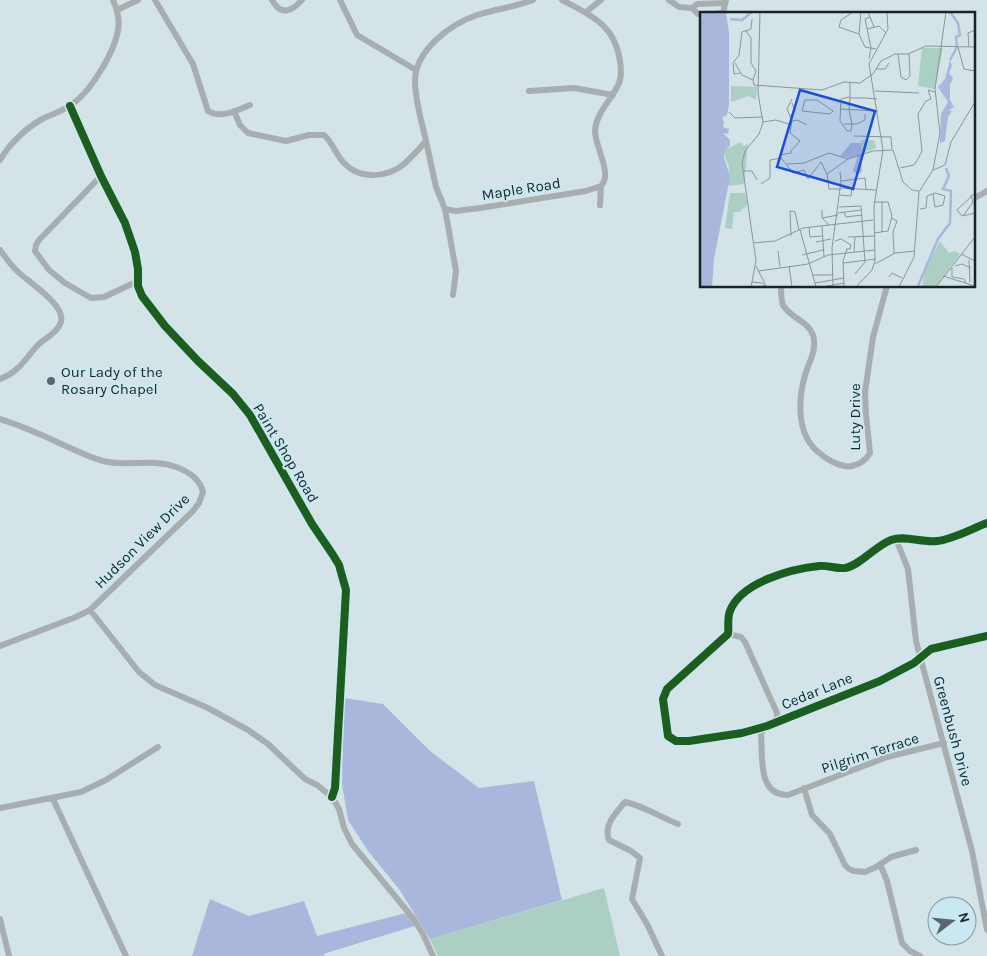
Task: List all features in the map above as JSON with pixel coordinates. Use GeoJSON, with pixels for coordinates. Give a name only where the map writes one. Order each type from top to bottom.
{"type":"FeatureCollection","features":[{"type":"Feature","properties":{"kind":"street"},"geometry":{"type":"LineString","coordinates":[[0,160],[30,127],[42,119],[70,106],[78,100],[90,85],[112,49],[118,32],[117,10],[113,0]]}},
{"type":"Feature","properties":{"kind":"street"},"geometry":{"type":"LineString","coordinates":[[117,10],[138,0]]}},
{"type":"Feature","properties":{"kind":"street"},"geometry":{"type":"LineString","coordinates":[[155,0],[193,64],[207,109],[216,114],[234,111],[250,105]]}},
{"type":"Feature","properties":{"kind":"street"},"geometry":{"type":"LineString","coordinates":[[272,0],[277,8],[284,11],[293,8],[302,0]]}},
{"type":"Feature","properties":{"kind":"street"},"geometry":{"type":"LineString","coordinates":[[340,0],[358,35],[416,70]]}},
{"type":"Feature","properties":{"kind":"street"},"geometry":{"type":"LineString","coordinates":[[453,294],[456,270],[445,209],[436,187],[418,106],[415,81],[416,70],[420,60],[432,44],[454,26],[479,15],[533,0]]}},
{"type":"Feature","properties":{"kind":"street"},"geometry":{"type":"LineString","coordinates":[[562,0],[586,12],[610,32],[619,51],[621,73],[619,83],[600,113],[596,124],[595,135],[605,172],[604,183],[600,186],[600,206]]}},
{"type":"Feature","properties":{"kind":"street"},"geometry":{"type":"LineString","coordinates":[[586,12],[601,0]]}},
{"type":"Feature","properties":{"kind":"street"},"geometry":{"type":"LineString","coordinates":[[669,0],[679,7],[692,8],[700,14]]}},
{"type":"Feature","properties":{"kind":"street"},"geometry":{"type":"LineString","coordinates":[[692,8],[697,4],[725,1]]}},
{"type":"Feature","properties":{"kind":"street"},"geometry":{"type":"LineString","coordinates":[[529,91],[574,88],[613,95]]}},
{"type":"Feature","properties":{"kind":"street","name":"Paint Shop Road"},"geometry":{"type":"LineString","coordinates":[[70,106],[101,176],[122,216],[133,245],[138,265],[138,282],[142,296],[159,320],[233,394],[250,415],[312,524],[339,565],[346,590],[335,788],[332,797]]}},
{"type":"Feature","properties":{"kind":"street"},"geometry":{"type":"LineString","coordinates":[[234,111],[240,125],[248,133],[286,141],[309,135],[324,135],[344,163],[350,169],[360,174],[374,176],[392,171],[403,165],[426,142]]}},
{"type":"Feature","properties":{"kind":"street"},"geometry":{"type":"LineString","coordinates":[[101,176],[39,240],[35,251],[54,274],[65,283],[91,298],[104,297],[138,282]]}},
{"type":"Feature","properties":{"kind":"street","name":"Maple Road"},"geometry":{"type":"LineString","coordinates":[[445,209],[456,211],[480,208],[586,191],[600,186]]}},
{"type":"Feature","properties":{"kind":"street"},"geometry":{"type":"LineString","coordinates":[[974,198],[987,191]]}},
{"type":"Feature","properties":{"kind":"street"},"geometry":{"type":"LineString","coordinates":[[0,250],[18,272],[56,305],[61,312],[62,319],[57,329],[38,345],[21,366],[12,374],[0,379]]}},
{"type":"Feature","properties":{"kind":"street","name":"Luty Drive"},"geometry":{"type":"LineString","coordinates":[[780,288],[783,305],[810,329],[813,336],[813,351],[806,372],[800,407],[805,437],[809,445],[826,459],[844,466],[857,464],[867,458],[870,453],[865,392],[873,338],[886,288]]}},
{"type":"Feature","properties":{"kind":"street","name":"Hudson View Drive"},"geometry":{"type":"LineString","coordinates":[[0,418],[30,429],[99,460],[112,463],[149,462],[173,466],[192,476],[202,488],[203,496],[193,511],[90,610],[0,646]]}},
{"type":"Feature","properties":{"kind":"street"},"geometry":{"type":"LineString","coordinates":[[767,726],[777,718],[777,713],[745,642],[741,637],[728,634],[729,612],[736,601],[760,582],[795,571],[820,566],[847,568],[881,545],[896,539],[924,542],[938,541],[987,522]]}},
{"type":"Feature","properties":{"kind":"street","name":"Greenbush Drive"},"geometry":{"type":"LineString","coordinates":[[896,539],[908,569],[915,633],[920,657],[972,851],[987,930]]}},
{"type":"Feature","properties":{"kind":"street"},"geometry":{"type":"LineString","coordinates":[[90,610],[139,672],[155,685],[208,708],[248,730],[268,744],[305,778],[332,797],[339,809],[344,828],[352,844],[413,918],[433,956]]}},
{"type":"Feature","properties":{"kind":"street","name":"Cedar Lane"},"geometry":{"type":"LineString","coordinates":[[728,634],[667,689],[663,699],[668,736],[671,739],[682,741],[712,738],[767,726],[880,681],[914,662],[931,649],[987,636]]}},
{"type":"Feature","properties":{"kind":"street","name":"Pilgrim Terrace"},"geometry":{"type":"LineString","coordinates":[[767,726],[761,735],[766,784],[771,790],[781,795],[788,795],[887,757],[944,743]]}},
{"type":"Feature","properties":{"kind":"street"},"geometry":{"type":"LineString","coordinates":[[0,808],[54,799],[80,792],[95,786],[158,747]]}},
{"type":"Feature","properties":{"kind":"street"},"geometry":{"type":"LineString","coordinates":[[804,788],[812,815],[830,834],[845,865],[850,869],[860,872],[871,870],[891,857],[916,850]]}},
{"type":"Feature","properties":{"kind":"street"},"geometry":{"type":"LineString","coordinates":[[54,799],[126,956]]}},
{"type":"Feature","properties":{"kind":"street"},"geometry":{"type":"LineString","coordinates":[[662,956],[647,924],[632,899],[640,858],[631,851],[609,840],[607,833],[612,818],[625,802],[638,805],[678,824]]}},
{"type":"Feature","properties":{"kind":"street"},"geometry":{"type":"LineString","coordinates":[[880,864],[887,881],[902,943],[910,951],[920,956]]}},
{"type":"Feature","properties":{"kind":"street"},"geometry":{"type":"LineString","coordinates":[[0,918],[9,954],[0,954]]}},
{"type":"Feature","properties":{"kind":"green space"},"geometry":{"type":"Polygon","coordinates":[[[604,888],[620,956],[438,956],[430,939],[604,888]]]}},
{"type":"Feature","properties":{"kind":"water"},"geometry":{"type":"Polygon","coordinates":[[[344,698],[383,704],[430,751],[479,788],[534,781],[562,900],[430,939],[399,889],[368,851],[348,820],[342,784],[344,698]]]}},
{"type":"Feature","properties":{"kind":"water"},"geometry":{"type":"Polygon","coordinates":[[[210,899],[249,916],[304,901],[317,936],[406,913],[415,926],[323,954],[325,956],[192,956],[210,899]]]}},
{"type":"Feature","properties":{"kind":"cycle path"},"geometry":{"type":"LineString","coordinates":[[70,106],[101,176],[125,223],[135,252],[138,286],[142,296],[165,326],[233,394],[250,415],[312,524],[339,565],[346,590],[335,788],[332,797]]}},
{"type":"Feature","properties":{"kind":"cycle path"},"geometry":{"type":"LineString","coordinates":[[987,523],[943,540],[931,541],[902,538],[891,540],[879,546],[851,566],[845,568],[822,566],[795,570],[768,579],[745,592],[730,611],[728,634],[667,689],[663,699],[668,736],[676,741],[689,741],[742,733],[767,726],[880,681],[914,663],[931,649],[987,636]]}},
{"type":"Feature","properties":{"kind":"place","name":"Our Lady of the Rosary Chapel"},"geometry":{"type":"Point","coordinates":[51,381]}}]}
